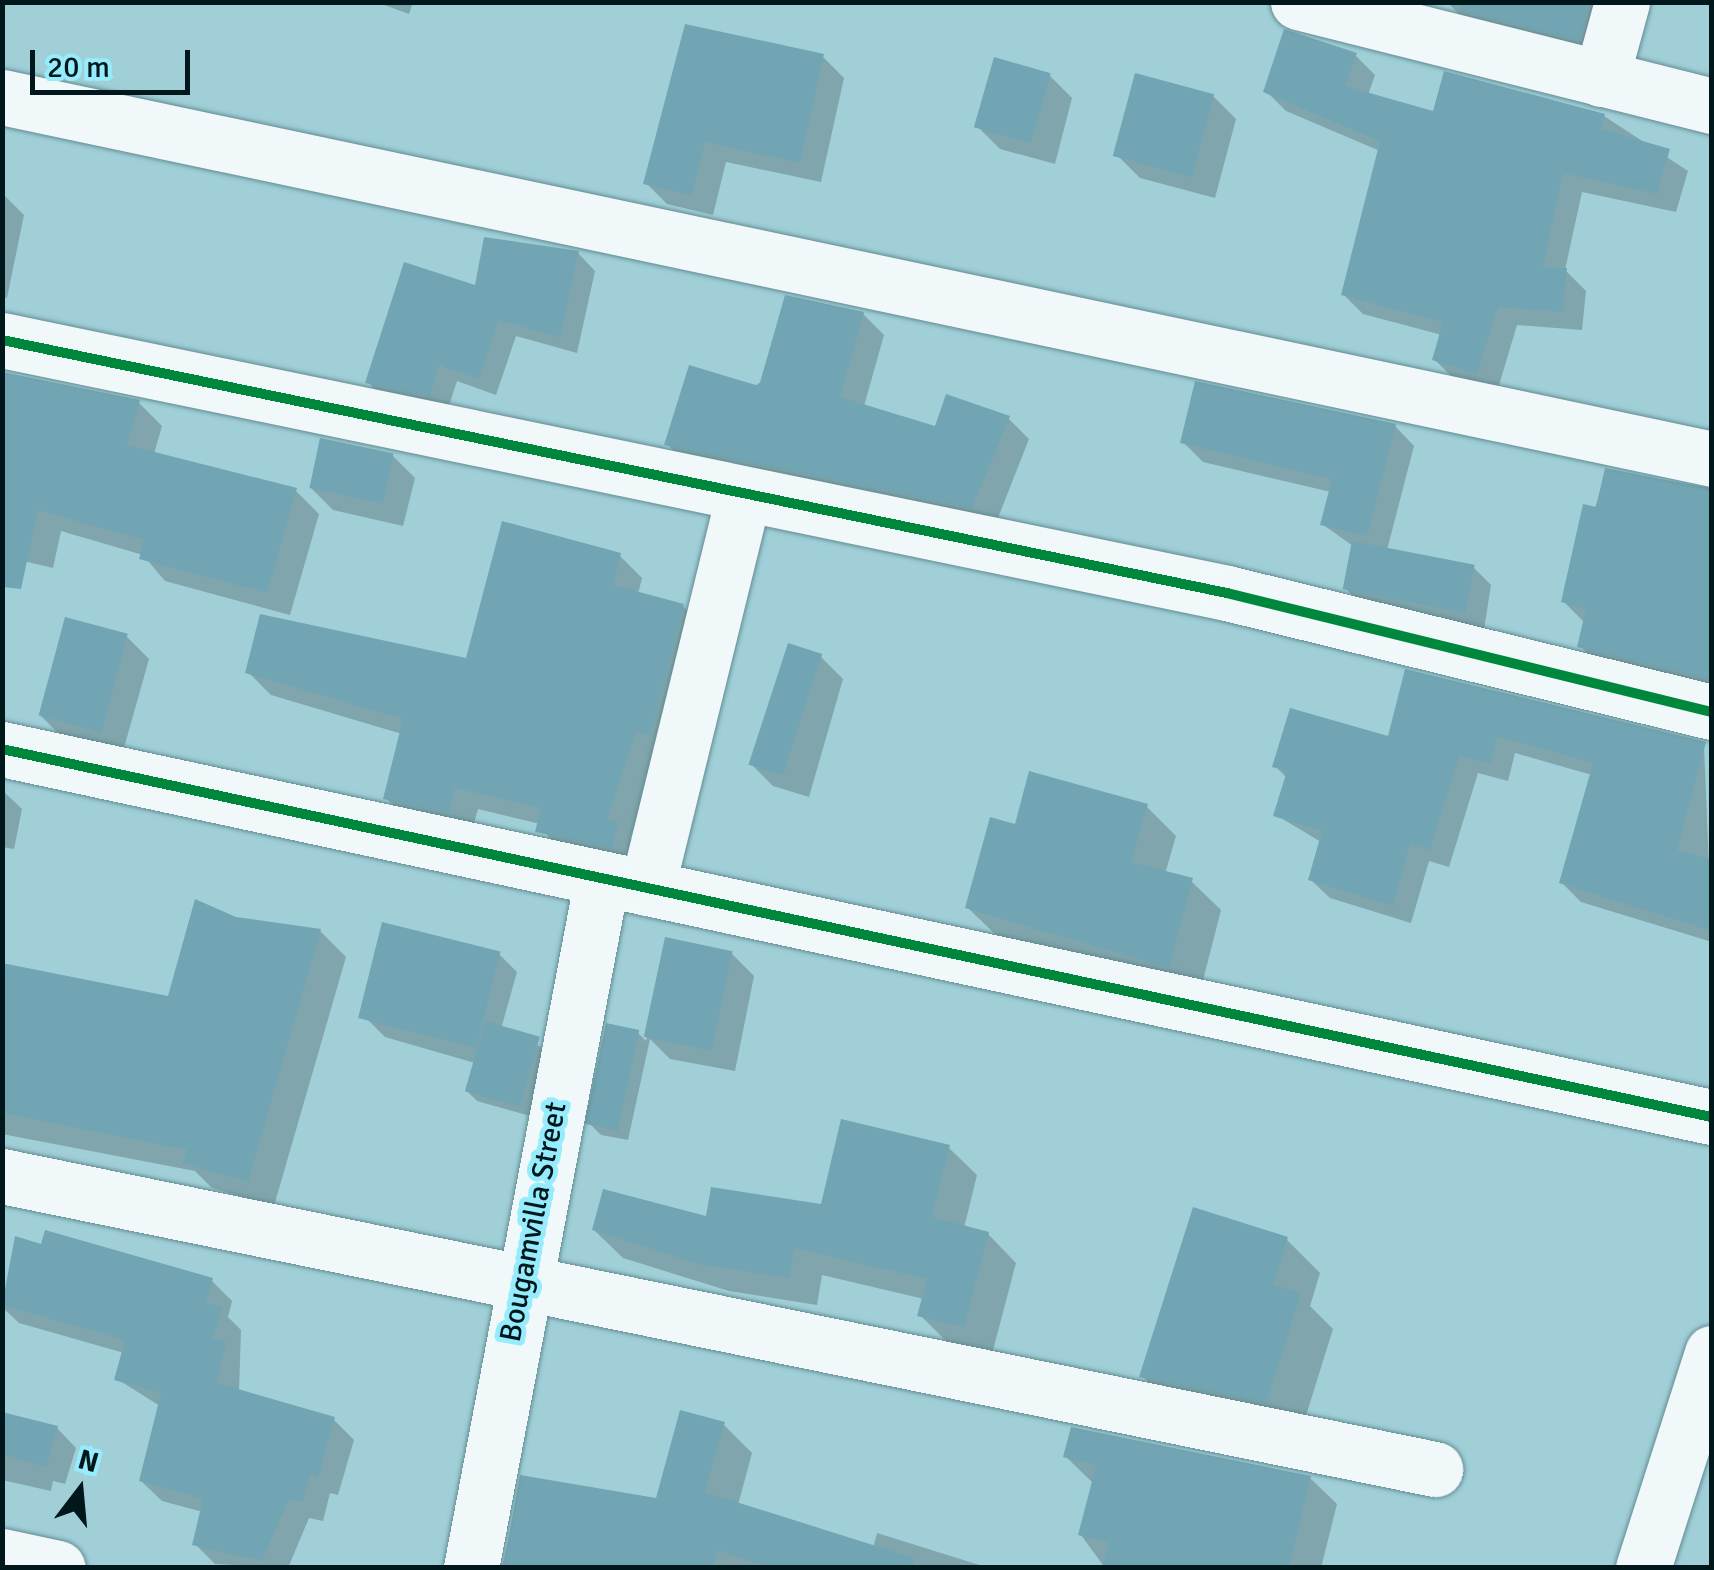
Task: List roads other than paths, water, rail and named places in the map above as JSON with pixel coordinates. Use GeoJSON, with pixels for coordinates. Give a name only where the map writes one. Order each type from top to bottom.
{"type":"FeatureCollection","features":[{"type":"Feature","properties":{"kind":"street"},"geometry":{"type":"LineString","coordinates":[[1298,2],[1395,15],[1602,79],[1712,106]]}},
{"type":"Feature","properties":{"kind":"street"},"geometry":{"type":"LineString","coordinates":[[1602,79],[1622,2]]}},
{"type":"Feature","properties":{"kind":"street"},"geometry":{"type":"LineString","coordinates":[[2,97],[1712,459]]}},
{"type":"Feature","properties":{"kind":"street"},"geometry":{"type":"LineString","coordinates":[[2,340],[742,496],[1228,593],[1712,712]]}},
{"type":"Feature","properties":{"kind":"street","name":"Bougamvilla Street"},"geometry":{"type":"LineString","coordinates":[[471,1568],[522,1276],[624,883],[742,496]]}},
{"type":"Feature","properties":{"kind":"street"},"geometry":{"type":"LineString","coordinates":[[2,749],[1712,1118]]}},
{"type":"Feature","properties":{"kind":"street"},"geometry":{"type":"LineString","coordinates":[[2,1176],[522,1276],[1435,1468]]}},
{"type":"Feature","properties":{"kind":"street"},"geometry":{"type":"LineString","coordinates":[[1643,1568],[1701,1426],[1712,1353]]}},
{"type":"Feature","properties":{"kind":"street"},"geometry":{"type":"LineString","coordinates":[[2,1556],[58,1568]]}}]}
